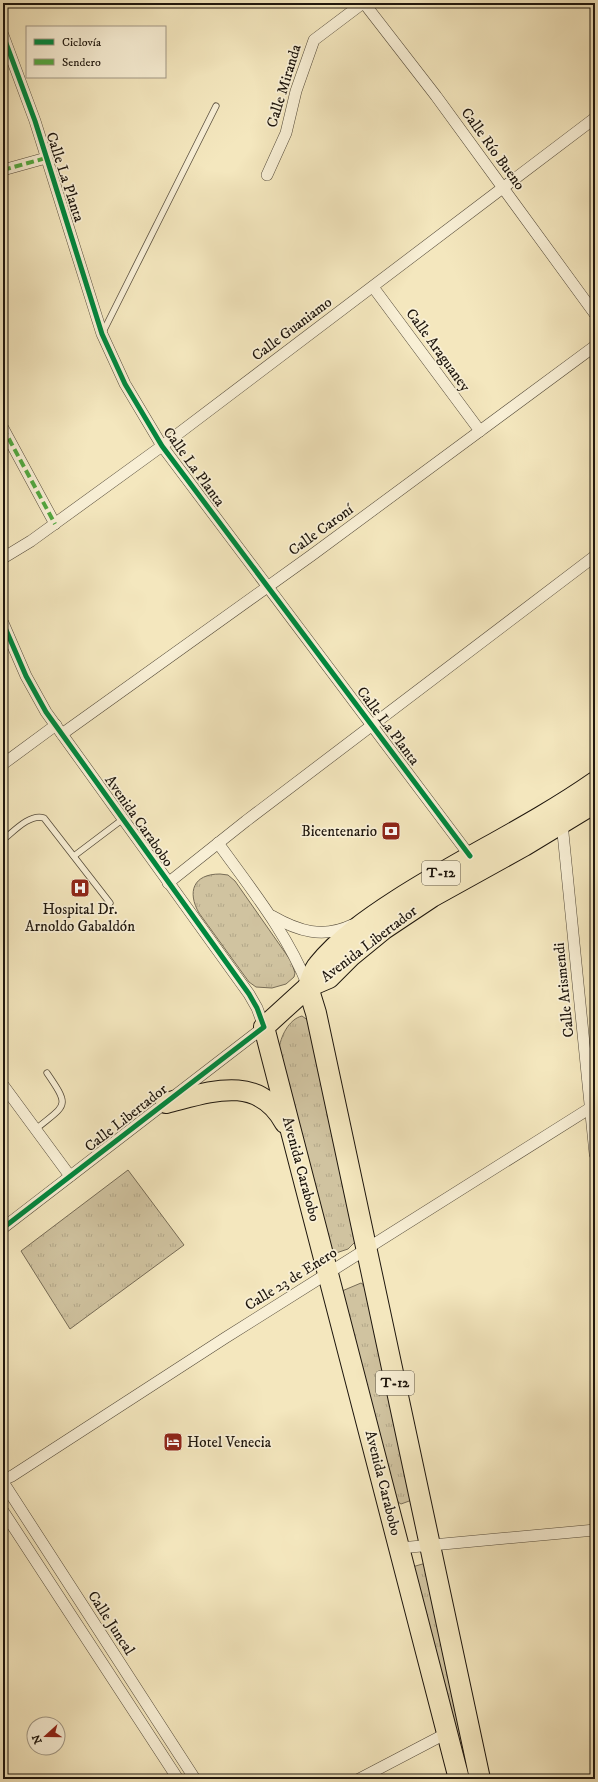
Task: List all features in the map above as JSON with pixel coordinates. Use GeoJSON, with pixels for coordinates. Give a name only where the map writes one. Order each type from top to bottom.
{"type":"FeatureCollection","features":[{"type":"Feature","properties":{"kind":"highway","name":"Avenida Libertador"},"geometry":{"type":"LineString","coordinates":[[308,987],[317,966],[340,943],[374,915],[423,883],[595,782]]}},
{"type":"Feature","properties":{"kind":"highway","name":"Avenida Libertador"},"geometry":{"type":"LineString","coordinates":[[264,1027],[308,987],[329,978],[370,939],[410,912],[595,802]]}},
{"type":"Feature","properties":{"kind":"highway","name":"Avenida Carabobo"},"geometry":{"type":"LineString","coordinates":[[308,987],[316,1013],[480,1779]]}},
{"type":"Feature","properties":{"kind":"highway","name":"Avenida Carabobo"},"geometry":{"type":"LineString","coordinates":[[264,1027],[459,1779]]}},
{"type":"Feature","properties":{"kind":"highway"},"geometry":{"type":"LineString","coordinates":[[166,1103],[218,1090],[236,1089],[246,1091],[257,1095],[276,1109],[291,1133]]}},
{"type":"Feature","properties":{"kind":"street","name":"Calle Miranda"},"geometry":{"type":"LineString","coordinates":[[267,175],[286,133],[296,91],[314,40],[364,3]]}},
{"type":"Feature","properties":{"kind":"street","name":"Calle Río Bueno"},"geometry":{"type":"LineString","coordinates":[[364,3],[503,188],[595,314]]}},
{"type":"Feature","properties":{"kind":"street","name":"Calle La Planta"},"geometry":{"type":"LineString","coordinates":[[3,35],[46,158],[102,334],[125,384],[162,446],[470,856]]}},
{"type":"Feature","properties":{"kind":"street","name":"Calle Guaniamo"},"geometry":{"type":"LineString","coordinates":[[3,558],[55,524],[162,446],[595,118]]}},
{"type":"Feature","properties":{"kind":"street"},"geometry":{"type":"LineString","coordinates":[[3,170],[46,158]]}},
{"type":"Feature","properties":{"kind":"street","name":"Calle Araguaney"},"geometry":{"type":"LineString","coordinates":[[373,286],[480,431]]}},
{"type":"Feature","properties":{"kind":"street","name":"Calle Caroní"},"geometry":{"type":"LineString","coordinates":[[62,734],[268,587],[595,346]]}},
{"type":"Feature","properties":{"kind":"street"},"geometry":{"type":"LineString","coordinates":[[3,428],[55,524]]}},
{"type":"Feature","properties":{"kind":"street"},"geometry":{"type":"LineString","coordinates":[[168,883],[218,843],[595,556]]}},
{"type":"Feature","properties":{"kind":"street","name":"Avenida Carabobo"},"geometry":{"type":"LineString","coordinates":[[3,623],[26,676],[56,725],[249,994],[264,1027]]}},
{"type":"Feature","properties":{"kind":"street"},"geometry":{"type":"LineString","coordinates":[[3,764],[56,725]]}},
{"type":"Feature","properties":{"kind":"street","name":"Calle Arismendi"},"geometry":{"type":"LineString","coordinates":[[562,823],[593,1107],[595,1154]]}},
{"type":"Feature","properties":{"kind":"street","name":"Avenida Carabobo"},"geometry":{"type":"LineString","coordinates":[[218,843],[269,914],[295,956],[308,987]]}},
{"type":"Feature","properties":{"kind":"street"},"geometry":{"type":"LineString","coordinates":[[269,914],[300,929],[331,933],[374,915]]}},
{"type":"Feature","properties":{"kind":"street","name":"Calle Libertador"},"geometry":{"type":"LineString","coordinates":[[3,1228],[264,1027]]}},
{"type":"Feature","properties":{"kind":"street"},"geometry":{"type":"LineString","coordinates":[[3,1085],[70,1176]]}},
{"type":"Feature","properties":{"kind":"street","name":"Calle 23 de Enero"},"geometry":{"type":"LineString","coordinates":[[3,1481],[218,1342],[593,1107]]}},
{"type":"Feature","properties":{"kind":"street","name":"Calle Juncal"},"geometry":{"type":"LineString","coordinates":[[3,1481],[196,1779]]}},
{"type":"Feature","properties":{"kind":"street","name":"Calle Juncal"},"geometry":{"type":"LineString","coordinates":[[3,1511],[178,1779]]}},
{"type":"Feature","properties":{"kind":"street"},"geometry":{"type":"LineString","coordinates":[[400,1548],[595,1530]]}},
{"type":"Feature","properties":{"kind":"street"},"geometry":{"type":"LineString","coordinates":[[359,1779],[447,1733]]}},
{"type":"Feature","properties":{"kind":"lane"},"geometry":{"type":"LineString","coordinates":[[102,334],[216,106]]}},
{"type":"Feature","properties":{"kind":"lane"},"geometry":{"type":"LineString","coordinates":[[3,840],[30,820],[40,817],[49,823],[110,903]]}},
{"type":"Feature","properties":{"kind":"lane"},"geometry":{"type":"LineString","coordinates":[[74,856],[123,820]]}},
{"type":"Feature","properties":{"kind":"lane"},"geometry":{"type":"LineString","coordinates":[[36,1129],[59,1110],[63,1102],[61,1094],[47,1073]]}},
{"type":"Feature","properties":{"kind":"green space"},"geometry":{"type":"Polygon","coordinates":[[[220,874],[228,875],[235,881],[291,961],[295,973],[294,977],[286,984],[272,988],[256,987],[249,982],[199,913],[193,898],[195,886],[198,881],[204,877],[220,874]]]}},
{"type":"Feature","properties":{"kind":"green space"},"geometry":{"type":"Polygon","coordinates":[[[302,1016],[309,1021],[356,1241],[348,1249],[336,1253],[331,1251],[279,1050],[283,1034],[286,1029],[293,1021],[302,1016]]]}},
{"type":"Feature","properties":{"kind":"green space"},"geometry":{"type":"Polygon","coordinates":[[[128,1170],[184,1245],[70,1329],[21,1251],[128,1170]]]}},
{"type":"Feature","properties":{"kind":"green space"},"geometry":{"type":"Polygon","coordinates":[[[361,1283],[364,1285],[374,1323],[412,1500],[401,1504],[398,1502],[391,1486],[342,1291],[361,1283]]]}},
{"type":"Feature","properties":{"kind":"green space"},"geometry":{"type":"Polygon","coordinates":[[[426,1563],[474,1779],[466,1779],[412,1567],[426,1563]]]}},
{"type":"Feature","properties":{"kind":"marked path"},"geometry":{"type":"LineString","coordinates":[[3,170],[46,158]]}},
{"type":"Feature","properties":{"kind":"marked path"},"geometry":{"type":"LineString","coordinates":[[3,428],[55,524]]}},
{"type":"Feature","properties":{"kind":"cycle path"},"geometry":{"type":"LineString","coordinates":[[3,35],[35,121],[102,334],[125,384],[162,446],[470,856]]}},
{"type":"Feature","properties":{"kind":"cycle path"},"geometry":{"type":"LineString","coordinates":[[3,623],[26,676],[46,712],[249,994],[257,1008],[264,1027],[3,1228]]}},
{"type":"Feature","properties":{"kind":"place","name":"Bicentenario"},"geometry":{"type":"Point","coordinates":[391,831]}},
{"type":"Feature","properties":{"kind":"place","name":"Hospital Dr. Arnoldo Gabaldón"},"geometry":{"type":"Point","coordinates":[80,888]}},
{"type":"Feature","properties":{"kind":"place","name":"Hotel Venecia"},"geometry":{"type":"Point","coordinates":[173,1442]}}]}
